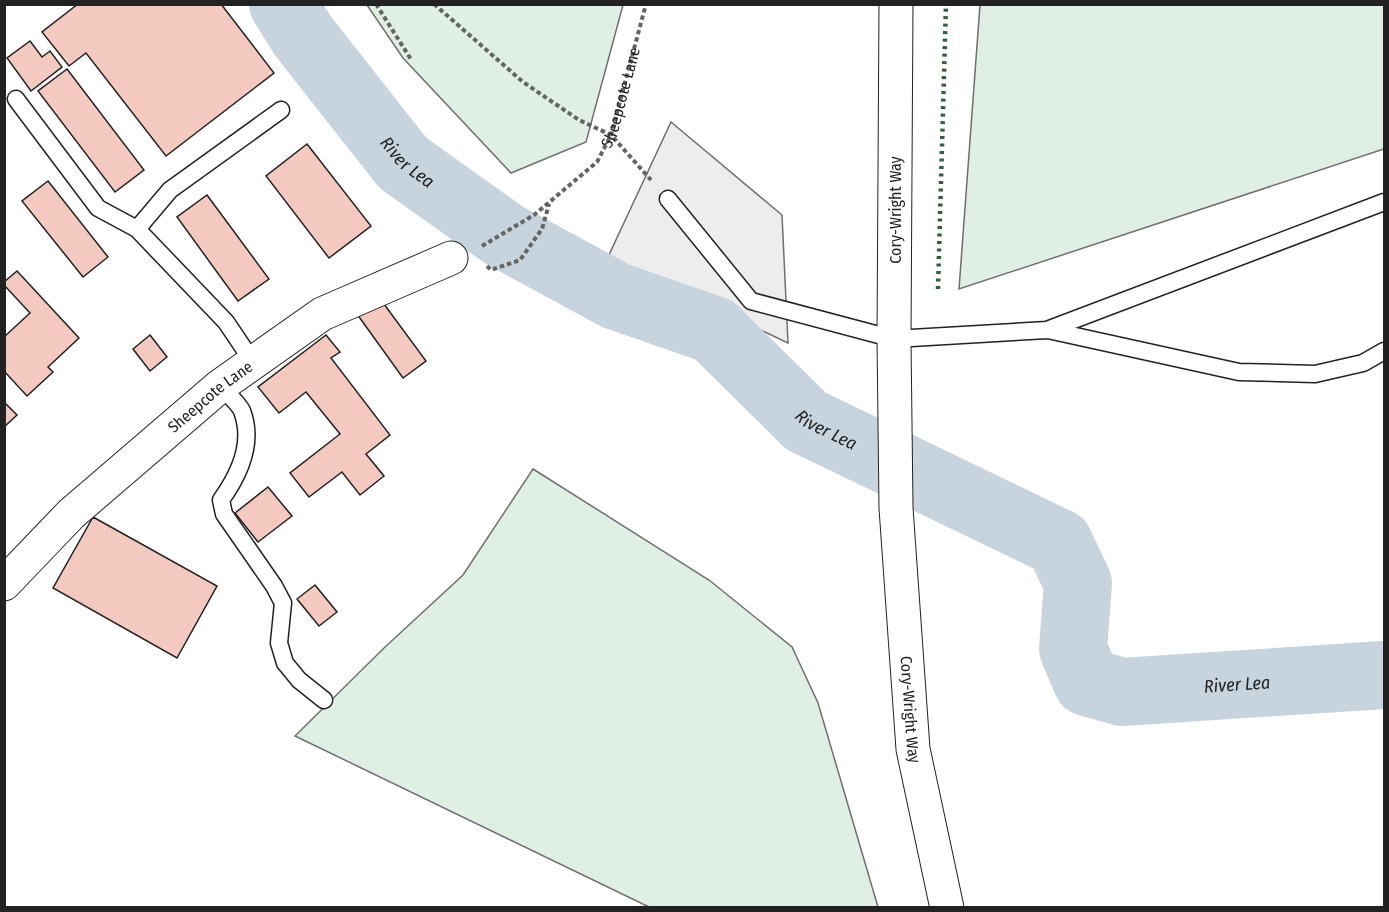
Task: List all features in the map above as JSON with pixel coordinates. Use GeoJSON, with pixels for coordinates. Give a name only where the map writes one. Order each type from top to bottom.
{"type":"FeatureCollection","features":[{"type":"Feature","properties":{"kind":"main road","name":"Cory-Wright Way"},"geometry":{"type":"LineString","coordinates":[[896,4],[894,339],[896,508],[913,749],[946,908]]}},
{"type":"Feature","properties":{"kind":"main road","name":"Sheepcote Lane"},"geometry":{"type":"LineString","coordinates":[[4,584],[70,514],[220,386],[322,314],[451,258]]}},
{"type":"Feature","properties":{"kind":"lane"},"geometry":{"type":"LineString","coordinates":[[16,99],[98,208],[137,229],[226,322],[253,362]]}},
{"type":"Feature","properties":{"kind":"lane"},"geometry":{"type":"LineString","coordinates":[[137,229],[170,190],[281,110]]}},
{"type":"Feature","properties":{"kind":"lane"},"geometry":{"type":"LineString","coordinates":[[668,199],[751,301],[894,339],[1047,330],[1239,372],[1315,374],[1363,363],[1384,351]]}},
{"type":"Feature","properties":{"kind":"lane"},"geometry":{"type":"LineString","coordinates":[[1047,330],[1384,202]]}},
{"type":"Feature","properties":{"kind":"lane"},"geometry":{"type":"LineString","coordinates":[[220,386],[241,410],[247,438],[241,464],[231,486],[221,500],[224,514],[274,586],[283,603],[279,643],[285,663],[299,680],[324,700]]}},
{"type":"Feature","properties":{"kind":"path"},"geometry":{"type":"LineString","coordinates":[[376,4],[412,61]]}},
{"type":"Feature","properties":{"kind":"path"},"geometry":{"type":"LineString","coordinates":[[434,4],[523,82],[579,120],[611,135],[668,199]]}},
{"type":"Feature","properties":{"kind":"path","name":"Sheepcote Lane"},"geometry":{"type":"LineString","coordinates":[[489,244],[549,204],[597,162],[611,135],[646,4]]}},
{"type":"Feature","properties":{"kind":"path"},"geometry":{"type":"LineString","coordinates":[[491,270],[520,260],[542,229],[549,204]]}},
{"type":"Feature","properties":{"kind":"green space"},"geometry":{"type":"Polygon","coordinates":[[[367,5],[623,5],[586,142],[511,173],[403,58],[367,5]]]}},
{"type":"Feature","properties":{"kind":"green space"},"geometry":{"type":"Polygon","coordinates":[[[980,5],[1384,5],[1384,149],[959,289],[980,5]]]}},
{"type":"Feature","properties":{"kind":"green space"},"geometry":{"type":"Polygon","coordinates":[[[533,469],[709,580],[792,647],[818,703],[878,907],[649,907],[295,736],[384,648],[463,575],[533,469]]]}},
{"type":"Feature","properties":{"kind":"shaded area"},"geometry":{"type":"Polygon","coordinates":[[[671,122],[782,215],[788,343],[608,257],[671,122]]]}},
{"type":"Feature","properties":{"kind":"building"},"geometry":{"type":"Polygon","coordinates":[[[78,4],[221,4],[274,73],[166,156],[86,53],[69,66],[42,32],[78,4]]]}},
{"type":"Feature","properties":{"kind":"building"},"geometry":{"type":"Polygon","coordinates":[[[30,41],[42,57],[50,51],[62,67],[31,91],[7,58],[30,41]]]}},
{"type":"Feature","properties":{"kind":"building"},"geometry":{"type":"Polygon","coordinates":[[[67,69],[144,170],[115,192],[38,91],[67,69]]]}},
{"type":"Feature","properties":{"kind":"building"},"geometry":{"type":"Polygon","coordinates":[[[307,144],[371,226],[329,258],[266,176],[307,144]]]}},
{"type":"Feature","properties":{"kind":"building"},"geometry":{"type":"Polygon","coordinates":[[[48,181],[108,257],[83,277],[22,201],[48,181]]]}},
{"type":"Feature","properties":{"kind":"building"},"geometry":{"type":"Polygon","coordinates":[[[207,195],[269,279],[238,301],[177,217],[207,195]]]}},
{"type":"Feature","properties":{"kind":"building"},"geometry":{"type":"Polygon","coordinates":[[[17,271],[79,338],[48,367],[53,372],[27,396],[4,371],[4,337],[30,313],[4,285],[4,282],[17,271]]]}},
{"type":"Feature","properties":{"kind":"building"},"geometry":{"type":"Polygon","coordinates":[[[384,304],[426,361],[403,378],[357,314],[384,304]]]}},
{"type":"Feature","properties":{"kind":"building"},"geometry":{"type":"Polygon","coordinates":[[[150,335],[167,357],[150,371],[133,349],[150,335]]]}},
{"type":"Feature","properties":{"kind":"building"},"geometry":{"type":"Polygon","coordinates":[[[326,335],[340,352],[331,358],[390,435],[366,454],[384,476],[360,495],[342,472],[309,497],[290,473],[340,434],[306,392],[279,413],[258,387],[326,335]]]}},
{"type":"Feature","properties":{"kind":"building"},"geometry":{"type":"Polygon","coordinates":[[[4,402],[17,415],[4,427],[4,402]]]}},
{"type":"Feature","properties":{"kind":"building"},"geometry":{"type":"Polygon","coordinates":[[[268,487],[292,516],[258,542],[235,513],[268,487]]]}},
{"type":"Feature","properties":{"kind":"building"},"geometry":{"type":"Polygon","coordinates":[[[93,517],[217,586],[177,658],[53,588],[93,517]]]}},
{"type":"Feature","properties":{"kind":"building"},"geometry":{"type":"Polygon","coordinates":[[[315,585],[337,612],[319,626],[297,599],[315,585]]]}},
{"type":"Feature","properties":{"kind":"waterway","name":"River Lea"},"geometry":{"type":"LineString","coordinates":[[283,4],[303,36],[403,163],[504,235],[616,296],[714,330],[806,421],[1059,543],[1078,583],[1073,649],[1087,682],[1122,692],[1384,675]]}},
{"type":"Feature","properties":{"kind":"hedge"},"geometry":{"type":"LineString","coordinates":[[938,289],[946,4]]}}]}
